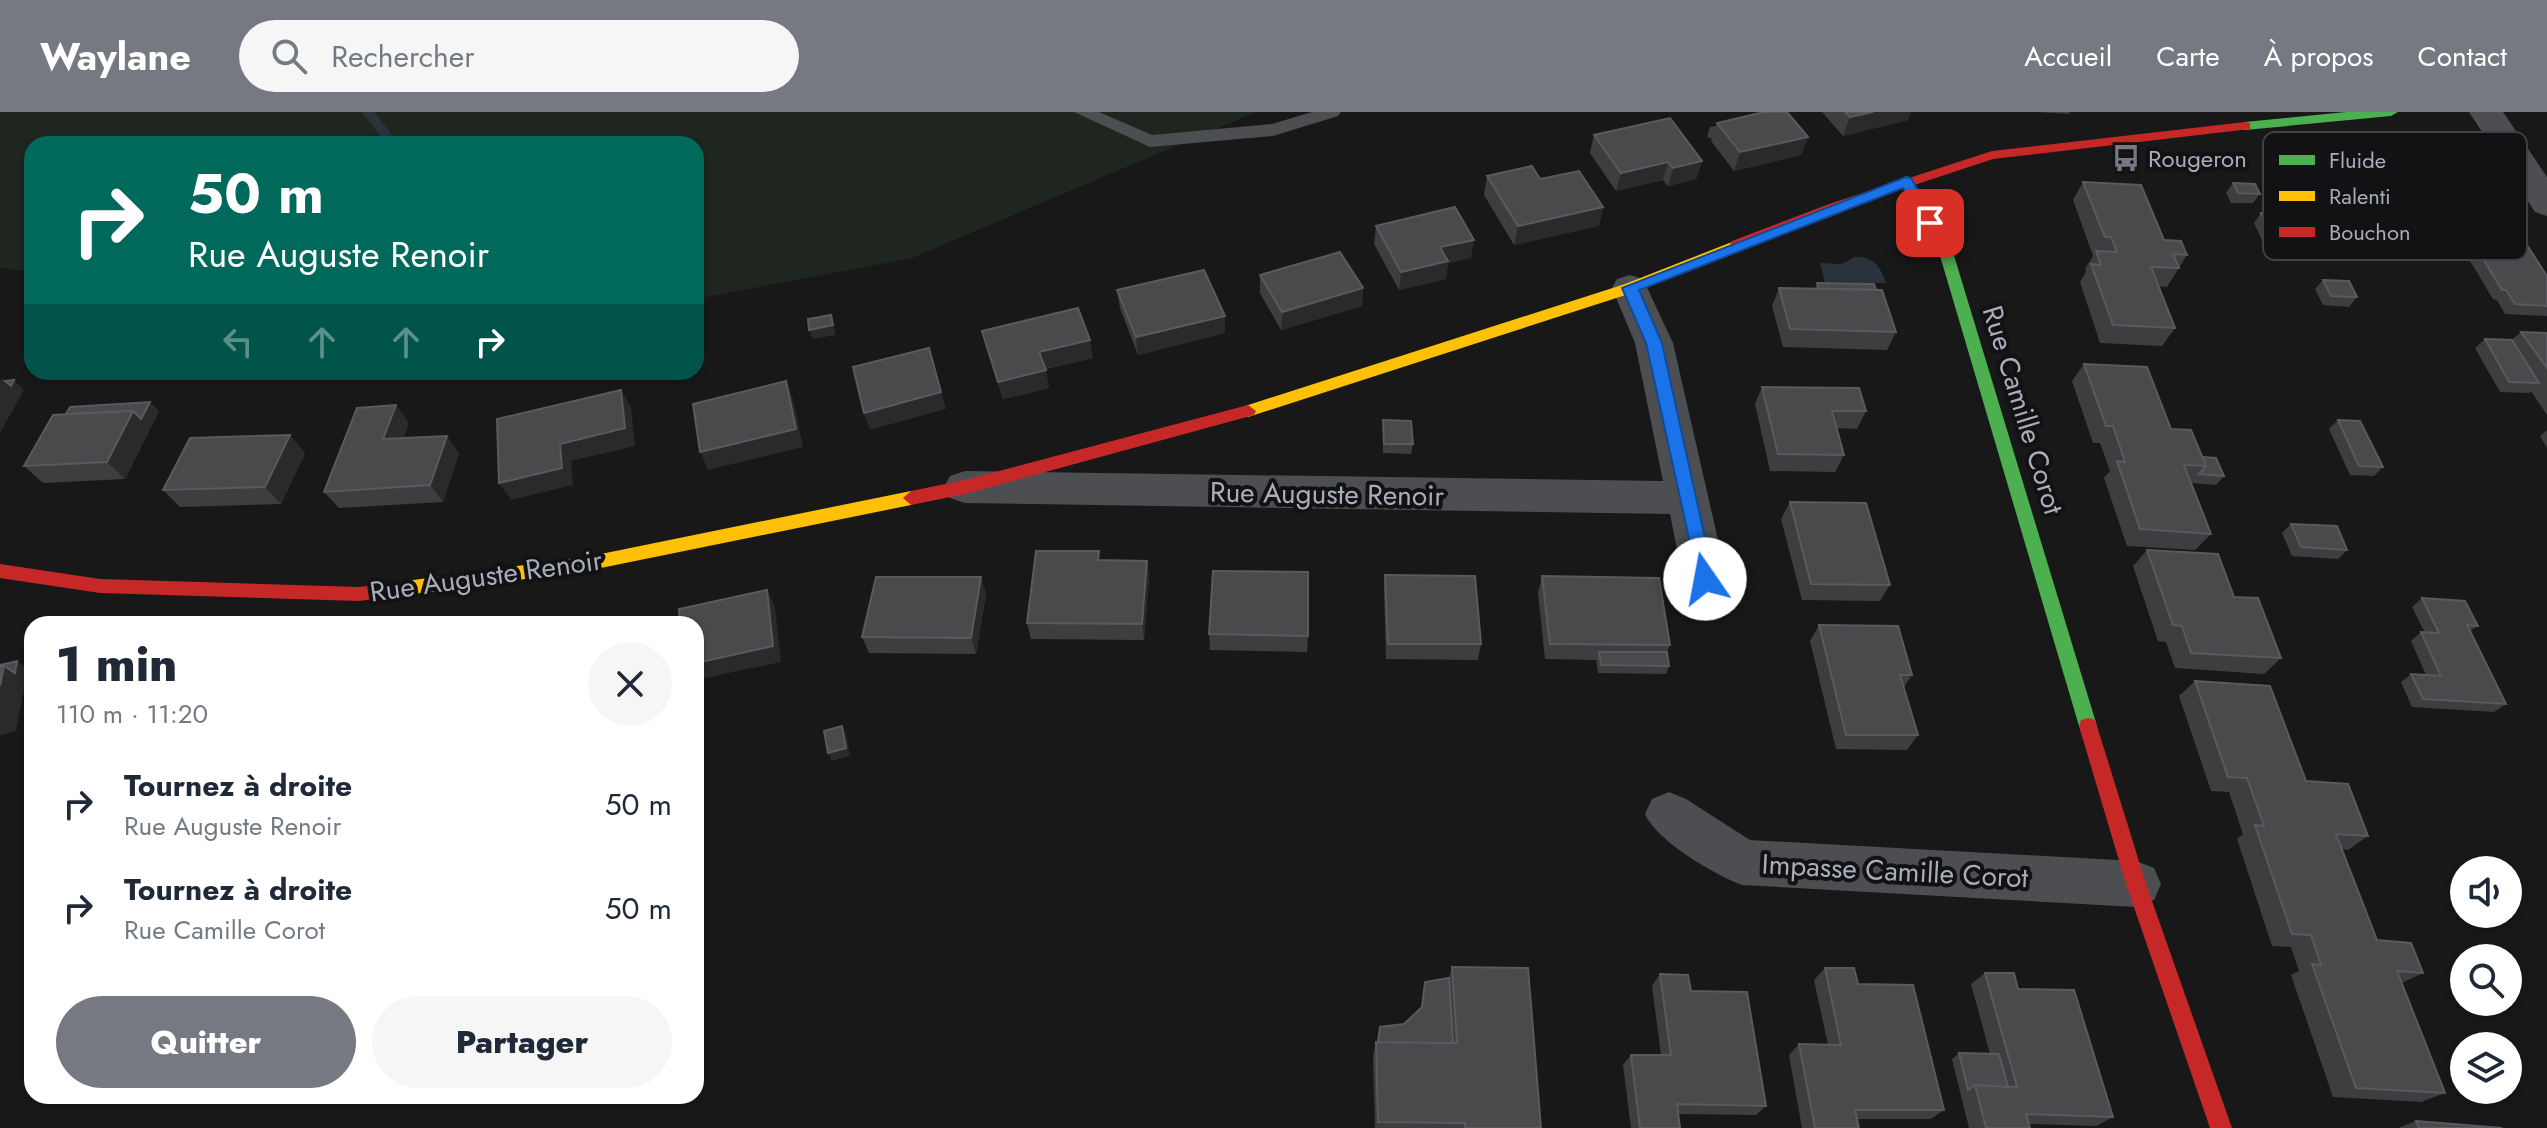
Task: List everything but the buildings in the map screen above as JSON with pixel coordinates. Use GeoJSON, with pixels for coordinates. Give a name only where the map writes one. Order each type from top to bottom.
{"type":"FeatureCollection","features":[{"type":"Feature","properties":{"kind":"street"},"geometry":{"type":"LineString","coordinates":[[1906,181],[1992,155],[2090,141],[2391,112]]}},
{"type":"Feature","properties":{"kind":"street"},"geometry":{"type":"LineString","coordinates":[[2486,112],[2499,132]]}},
{"type":"Feature","properties":{"kind":"street"},"geometry":{"type":"LineString","coordinates":[[2527,174],[2547,204]]}},
{"type":"Feature","properties":{"kind":"street","name":"Rue Auguste Renoir"},"geometry":{"type":"LineString","coordinates":[[0,571],[100,586],[359,594],[591,563],[965,487],[1296,398],[1630,288],[1906,181]]}},
{"type":"Feature","properties":{"kind":"street","name":"Rue Camille Corot"},"geometry":{"type":"LineString","coordinates":[[1906,181],[1945,249],[2136,884],[2221,1128]]}},
{"type":"Feature","properties":{"kind":"street"},"geometry":{"type":"LineString","coordinates":[[1630,288],[1654,343],[1705,579]]}},
{"type":"Feature","properties":{"kind":"street","name":"Rue Auguste Renoir"},"geometry":{"type":"LineString","coordinates":[[965,487],[1689,498]]}},
{"type":"Feature","properties":{"kind":"street","name":"Impasse Camille Corot"},"geometry":{"type":"LineString","coordinates":[[1669,814],[1742,862],[2136,884]]}},
{"type":"Feature","properties":{"kind":"lane"},"geometry":{"type":"LineString","coordinates":[[1083,112],[1150,141],[1273,130],[1332,112]]}},
{"type":"Feature","properties":{"kind":"shaded area"},"geometry":{"type":"Polygon","coordinates":[[[0,112],[1256,112],[912,258],[704,297],[704,136],[24,136],[24,271],[0,268],[0,112]]]}},
{"type":"Feature","properties":{"kind":"shaded area"},"geometry":{"type":"Polygon","coordinates":[[[1855,257],[1867,258],[1875,264],[1886,283],[1825,282],[1820,263],[1841,264],[1855,257]]]}},
{"type":"Feature","properties":{"kind":"waterway"},"geometry":{"type":"LineString","coordinates":[[368,112],[387,136]]}},
{"type":"Feature","properties":{"kind":"traffic: fast"},"geometry":{"type":"LineString","coordinates":[[2245,126],[2391,112]]}},
{"type":"Feature","properties":{"kind":"traffic: fast"},"geometry":{"type":"LineString","coordinates":[[1906,181],[1945,249],[2088,726]]}},
{"type":"Feature","properties":{"kind":"traffic: slow"},"geometry":{"type":"LineString","coordinates":[[1248,411],[1630,288],[1737,245]]}},
{"type":"Feature","properties":{"kind":"traffic: slow"},"geometry":{"type":"LineString","coordinates":[[406,588],[591,563],[911,498]]}},
{"type":"Feature","properties":{"kind":"traffic: jam"},"geometry":{"type":"LineString","coordinates":[[1737,245],[1834,207],[1992,155],[2245,126]]}},
{"type":"Feature","properties":{"kind":"traffic: jam"},"geometry":{"type":"LineString","coordinates":[[911,498],[965,487],[1248,411]]}},
{"type":"Feature","properties":{"kind":"traffic: jam"},"geometry":{"type":"LineString","coordinates":[[0,571],[100,586],[359,594],[406,588]]}},
{"type":"Feature","properties":{"kind":"traffic: jam"},"geometry":{"type":"LineString","coordinates":[[2088,726],[2136,884],[2221,1128]]}},
{"type":"Feature","properties":{"kind":"place","name":"Rougeron"},"geometry":{"type":"Point","coordinates":[2126,158]}},
{"type":"Feature","properties":{"kind":"route"},"geometry":{"type":"LineString","coordinates":[[1705,579],[1654,343],[1630,288],[1906,181],[1930,223]]}}]}
